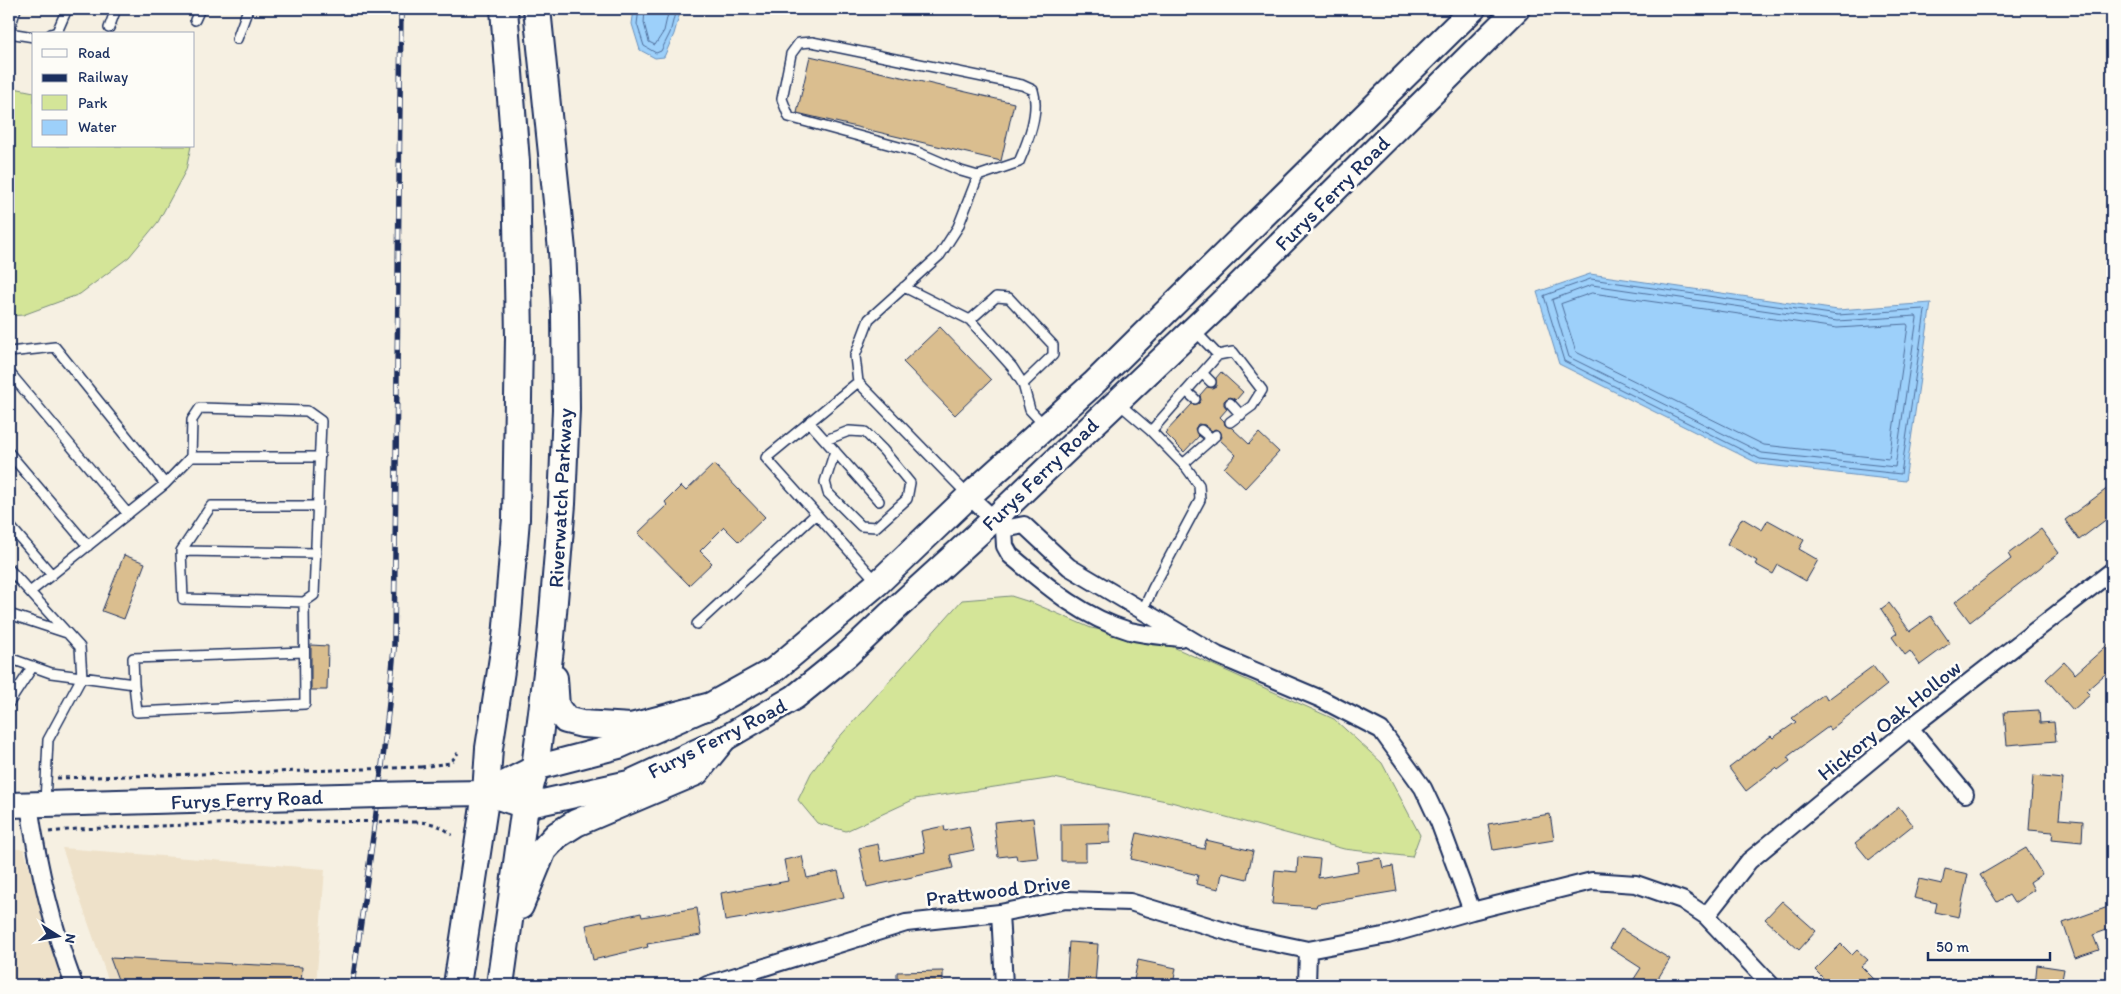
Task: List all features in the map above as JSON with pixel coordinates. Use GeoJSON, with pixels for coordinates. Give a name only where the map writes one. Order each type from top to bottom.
{"type":"FeatureCollection","features":[{"type":"Feature","properties":{"kind":"main road","name":"Riverwatch Parkway"},"geometry":{"type":"LineString","coordinates":[[457,985],[486,793],[489,748],[509,608],[518,460],[519,338],[516,162],[504,9]]}},
{"type":"Feature","properties":{"kind":"main road","name":"Riverwatch Parkway"},"geometry":{"type":"LineString","coordinates":[[500,985],[525,806],[535,768],[550,649],[564,466],[566,408],[562,250],[537,9]]}},
{"type":"Feature","properties":{"kind":"main road","name":"Furys Ferry Road"},"geometry":{"type":"LineString","coordinates":[[486,793],[535,768],[620,746],[707,707],[774,670],[878,583],[969,496],[1093,384],[1473,9]]}},
{"type":"Feature","properties":{"kind":"main road","name":"Furys Ferry Road"},"geometry":{"type":"LineString","coordinates":[[28,805],[486,793],[525,806],[628,782],[722,740],[795,697],[847,655],[890,613],[999,524],[1116,401],[1193,329],[1517,9]]}},
{"type":"Feature","properties":{"kind":"main road"},"geometry":{"type":"LineString","coordinates":[[550,649],[556,707],[566,720],[582,724],[631,727],[707,707]]}},
{"type":"Feature","properties":{"kind":"main road"},"geometry":{"type":"LineString","coordinates":[[506,942],[544,850],[557,835],[576,823],[696,772],[722,740]]}},
{"type":"Feature","properties":{"kind":"street"},"geometry":{"type":"LineString","coordinates":[[969,496],[999,524],[1004,546],[1010,555],[1058,596],[1094,616],[1131,631],[1190,639]]}},
{"type":"Feature","properties":{"kind":"street"},"geometry":{"type":"LineString","coordinates":[[999,524],[1024,525],[1069,566],[1142,612],[1217,655],[1321,698],[1381,730],[1422,788],[1439,822],[1472,910]]}},
{"type":"Feature","properties":{"kind":"street","name":"Hickory Oak Hollow"},"geometry":{"type":"LineString","coordinates":[[1706,916],[1749,861],[1910,728],[2112,571]]}},
{"type":"Feature","properties":{"kind":"street"},"geometry":{"type":"LineString","coordinates":[[1910,728],[1965,794]]}},
{"type":"Feature","properties":{"kind":"street"},"geometry":{"type":"LineString","coordinates":[[28,805],[52,921],[74,985]]}},
{"type":"Feature","properties":{"kind":"street","name":"Prattwood Drive"},"geometry":{"type":"LineString","coordinates":[[707,985],[906,924],[1000,913],[1066,900],[1130,902],[1241,936],[1308,950],[1388,935],[1472,910],[1592,881],[1636,884],[1682,900],[1706,916],[1771,985]]}},
{"type":"Feature","properties":{"kind":"street"},"geometry":{"type":"LineString","coordinates":[[1000,913],[1004,985]]}},
{"type":"Feature","properties":{"kind":"street"},"geometry":{"type":"LineString","coordinates":[[1307,985],[1308,950]]}},
{"type":"Feature","properties":{"kind":"lane"},"geometry":{"type":"LineString","coordinates":[[16,9],[9,32],[32,36]]}},
{"type":"Feature","properties":{"kind":"lane"},"geometry":{"type":"LineString","coordinates":[[57,32],[67,9]]}},
{"type":"Feature","properties":{"kind":"lane"},"geometry":{"type":"LineString","coordinates":[[109,28],[116,9]]}},
{"type":"Feature","properties":{"kind":"lane"},"geometry":{"type":"LineString","coordinates":[[195,20],[200,9]]}},
{"type":"Feature","properties":{"kind":"lane"},"geometry":{"type":"LineString","coordinates":[[237,39],[248,9]]}},
{"type":"Feature","properties":{"kind":"lane"},"geometry":{"type":"LineString","coordinates":[[969,496],[858,382],[855,356],[869,319],[940,255],[958,226],[978,176],[1019,162],[1028,143],[1036,100],[1033,90],[1022,85],[812,42],[800,44],[791,54],[782,99],[789,117],[916,152],[978,176]]}},
{"type":"Feature","properties":{"kind":"lane"},"geometry":{"type":"LineString","coordinates":[[904,287],[970,320],[1012,367],[1023,384],[1030,410],[1046,426]]}},
{"type":"Feature","properties":{"kind":"lane"},"geometry":{"type":"LineString","coordinates":[[970,320],[996,297],[1008,298],[1053,345],[1053,355],[1023,384]]}},
{"type":"Feature","properties":{"kind":"lane"},"geometry":{"type":"LineString","coordinates":[[1193,329],[1218,355]]}},
{"type":"Feature","properties":{"kind":"lane"},"geometry":{"type":"LineString","coordinates":[[9,352],[56,347],[165,484]]}},
{"type":"Feature","properties":{"kind":"lane"},"geometry":{"type":"LineString","coordinates":[[1151,432],[1218,355],[1234,352],[1262,390],[1252,406],[1230,422]]}},
{"type":"Feature","properties":{"kind":"lane"},"geometry":{"type":"LineString","coordinates":[[9,372],[128,514]]}},
{"type":"Feature","properties":{"kind":"lane"},"geometry":{"type":"LineString","coordinates":[[1202,373],[1211,382]]}},
{"type":"Feature","properties":{"kind":"lane"},"geometry":{"type":"LineString","coordinates":[[858,382],[766,458],[878,583]]}},
{"type":"Feature","properties":{"kind":"lane"},"geometry":{"type":"LineString","coordinates":[[1186,391],[1195,399]]}},
{"type":"Feature","properties":{"kind":"lane"},"geometry":{"type":"LineString","coordinates":[[1116,401],[1151,432],[1183,464],[1200,485],[1200,500],[1142,612]]}},
{"type":"Feature","properties":{"kind":"lane"},"geometry":{"type":"LineString","coordinates":[[1230,403],[1241,414]]}},
{"type":"Feature","properties":{"kind":"lane"},"geometry":{"type":"LineString","coordinates":[[1172,406],[1180,412]]}},
{"type":"Feature","properties":{"kind":"lane"},"geometry":{"type":"LineString","coordinates":[[30,592],[165,484],[191,457],[192,420],[200,408],[307,412],[321,421],[314,596],[304,602],[183,599],[181,551],[211,506],[317,506]]}},
{"type":"Feature","properties":{"kind":"lane"},"geometry":{"type":"LineString","coordinates":[[809,422],[879,501]]}},
{"type":"Feature","properties":{"kind":"lane"},"geometry":{"type":"LineString","coordinates":[[1183,464],[1214,437],[1201,430]]}},
{"type":"Feature","properties":{"kind":"lane"},"geometry":{"type":"LineString","coordinates":[[826,440],[849,432],[865,432],[883,450],[910,483],[906,499],[876,527],[861,526],[828,493],[825,482],[835,451]]}},
{"type":"Feature","properties":{"kind":"lane"},"geometry":{"type":"LineString","coordinates":[[9,453],[88,546]]}},
{"type":"Feature","properties":{"kind":"lane"},"geometry":{"type":"LineString","coordinates":[[191,457],[319,456]]}},
{"type":"Feature","properties":{"kind":"lane"},"geometry":{"type":"LineString","coordinates":[[697,624],[816,514]]}},
{"type":"Feature","properties":{"kind":"lane"},"geometry":{"type":"LineString","coordinates":[[9,525],[52,575]]}},
{"type":"Feature","properties":{"kind":"lane"},"geometry":{"type":"LineString","coordinates":[[181,551],[315,553]]}},
{"type":"Feature","properties":{"kind":"lane"},"geometry":{"type":"LineString","coordinates":[[9,570],[80,647],[82,677],[48,740],[46,778],[28,805]]}},
{"type":"Feature","properties":{"kind":"lane"},"geometry":{"type":"LineString","coordinates":[[304,602],[304,652],[304,704],[137,712],[133,658],[304,652]]}},
{"type":"Feature","properties":{"kind":"lane"},"geometry":{"type":"LineString","coordinates":[[9,614],[69,634]]}},
{"type":"Feature","properties":{"kind":"lane"},"geometry":{"type":"LineString","coordinates":[[9,658],[51,673],[134,684]]}},
{"type":"Feature","properties":{"kind":"lane"},"geometry":{"type":"LineString","coordinates":[[9,703],[33,666]]}},
{"type":"Feature","properties":{"kind":"path"},"geometry":{"type":"LineString","coordinates":[[46,778],[421,767],[450,763],[458,753]]}},
{"type":"Feature","properties":{"kind":"path"},"geometry":{"type":"LineString","coordinates":[[33,834],[77,829],[299,821],[429,822],[440,825],[452,834]]}},
{"type":"Feature","properties":{"kind":"shaded area"},"geometry":{"type":"Polygon","coordinates":[[[62,848],[325,869],[316,985],[110,985],[62,848]]]}},
{"type":"Feature","properties":{"kind":"shaded area"},"geometry":{"type":"Polygon","coordinates":[[[9,849],[24,849],[64,985],[9,985],[9,849]]]}},
{"type":"Feature","properties":{"kind":"green space"},"geometry":{"type":"Polygon","coordinates":[[[9,87],[32,92],[32,148],[191,148],[186,170],[158,222],[129,257],[80,294],[23,315],[9,316],[9,87]]]}},
{"type":"Feature","properties":{"kind":"green space"},"geometry":{"type":"Polygon","coordinates":[[[1011,596],[1033,603],[1091,628],[1162,642],[1334,719],[1382,763],[1420,835],[1412,857],[1344,849],[1171,802],[1054,778],[915,799],[846,831],[817,823],[798,800],[811,773],[834,743],[962,600],[1011,596]]]}},
{"type":"Feature","properties":{"kind":"water"},"geometry":{"type":"Polygon","coordinates":[[[634,9],[681,9],[674,34],[664,57],[655,58],[640,50],[632,24],[634,9]]]}},
{"type":"Feature","properties":{"kind":"water"},"geometry":{"type":"Polygon","coordinates":[[[1590,274],[1838,310],[1931,303],[1905,481],[1759,464],[1559,364],[1537,292],[1590,274]]]}},
{"type":"Feature","properties":{"kind":"building"},"geometry":{"type":"Polygon","coordinates":[[[810,56],[1014,103],[1001,161],[797,113],[810,56]]]}},
{"type":"Feature","properties":{"kind":"building"},"geometry":{"type":"Polygon","coordinates":[[[940,327],[991,380],[955,415],[903,362],[940,327]]]}},
{"type":"Feature","properties":{"kind":"building"},"geometry":{"type":"Polygon","coordinates":[[[1221,372],[1243,392],[1236,400],[1229,397],[1224,401],[1227,409],[1220,417],[1225,425],[1232,428],[1249,444],[1259,433],[1279,452],[1245,488],[1224,468],[1236,455],[1220,440],[1222,437],[1220,431],[1215,429],[1212,431],[1205,425],[1198,424],[1195,429],[1199,436],[1184,452],[1165,433],[1192,404],[1199,403],[1201,400],[1200,395],[1207,387],[1212,388],[1216,386],[1216,378],[1221,372]]]}},
{"type":"Feature","properties":{"kind":"building"},"geometry":{"type":"Polygon","coordinates":[[[714,464],[765,517],[739,542],[724,527],[700,551],[712,563],[689,585],[638,533],[667,505],[665,502],[681,486],[686,491],[714,464]]]}},
{"type":"Feature","properties":{"kind":"building"},"geometry":{"type":"Polygon","coordinates":[[[2112,485],[2112,515],[2079,540],[2065,520],[2112,485]]]}},
{"type":"Feature","properties":{"kind":"building"},"geometry":{"type":"Polygon","coordinates":[[[1742,518],[1762,530],[1768,520],[1804,540],[1799,549],[1818,560],[1806,581],[1778,565],[1773,574],[1755,564],[1757,561],[1727,544],[1742,518]]]}},
{"type":"Feature","properties":{"kind":"building"},"geometry":{"type":"Polygon","coordinates":[[[2041,529],[2059,553],[1970,622],[1955,602],[2011,559],[2008,554],[2041,529]]]}},
{"type":"Feature","properties":{"kind":"building"},"geometry":{"type":"Polygon","coordinates":[[[124,555],[145,563],[124,619],[102,611],[124,555]]]}},
{"type":"Feature","properties":{"kind":"building"},"geometry":{"type":"Polygon","coordinates":[[[1889,603],[1910,631],[1931,616],[1950,643],[1920,665],[1910,651],[1905,655],[1892,637],[1897,633],[1881,609],[1889,603]]]}},
{"type":"Feature","properties":{"kind":"building"},"geometry":{"type":"Polygon","coordinates":[[[2112,641],[2112,668],[2086,691],[2090,695],[2073,710],[2046,679],[2064,662],[2075,674],[2112,641]]]}},
{"type":"Feature","properties":{"kind":"building"},"geometry":{"type":"Polygon","coordinates":[[[311,645],[328,646],[327,690],[311,690],[311,645]]]}},
{"type":"Feature","properties":{"kind":"building"},"geometry":{"type":"Polygon","coordinates":[[[1873,666],[1887,685],[1830,730],[1828,727],[1787,757],[1790,761],[1778,770],[1776,768],[1746,791],[1729,768],[1771,736],[1773,738],[1796,722],[1792,718],[1824,694],[1827,700],[1873,666]]]}},
{"type":"Feature","properties":{"kind":"building"},"geometry":{"type":"Polygon","coordinates":[[[2039,710],[2040,723],[2054,722],[2056,741],[2007,745],[2004,712],[2039,710]]]}},
{"type":"Feature","properties":{"kind":"building"},"geometry":{"type":"Polygon","coordinates":[[[2033,776],[2063,779],[2059,819],[2083,821],[2082,842],[2052,839],[2053,832],[2029,830],[2033,776]]]}},
{"type":"Feature","properties":{"kind":"building"},"geometry":{"type":"Polygon","coordinates":[[[1899,807],[1913,825],[1869,860],[1855,843],[1899,807]]]}},
{"type":"Feature","properties":{"kind":"building"},"geometry":{"type":"Polygon","coordinates":[[[1550,814],[1554,840],[1493,850],[1488,824],[1550,814]]]}},
{"type":"Feature","properties":{"kind":"building"},"geometry":{"type":"Polygon","coordinates":[[[1033,818],[1038,858],[1017,860],[1016,855],[998,857],[994,822],[1033,818]]]}},
{"type":"Feature","properties":{"kind":"building"},"geometry":{"type":"Polygon","coordinates":[[[1110,823],[1110,843],[1086,844],[1086,861],[1061,861],[1061,824],[1110,823]]]}},
{"type":"Feature","properties":{"kind":"building"},"geometry":{"type":"Polygon","coordinates":[[[944,826],[945,831],[969,826],[974,850],[950,855],[953,868],[867,887],[859,848],[878,844],[881,861],[925,852],[921,831],[944,826]]]}},
{"type":"Feature","properties":{"kind":"building"},"geometry":{"type":"Polygon","coordinates":[[[1137,833],[1204,849],[1206,840],[1253,851],[1247,879],[1222,873],[1219,889],[1196,884],[1198,875],[1131,859],[1137,833]]]}},
{"type":"Feature","properties":{"kind":"building"},"geometry":{"type":"Polygon","coordinates":[[[2026,848],[2042,874],[2030,882],[2034,890],[2014,903],[2009,895],[1997,902],[1980,875],[2026,848]]]}},
{"type":"Feature","properties":{"kind":"building"},"geometry":{"type":"Polygon","coordinates":[[[802,856],[807,878],[838,871],[844,897],[778,912],[725,921],[721,893],[788,881],[784,860],[802,856]]]}},
{"type":"Feature","properties":{"kind":"building"},"geometry":{"type":"Polygon","coordinates":[[[1298,857],[1320,859],[1318,878],[1358,871],[1357,862],[1381,858],[1383,868],[1393,866],[1397,891],[1317,904],[1316,907],[1272,904],[1275,870],[1297,872],[1298,857]]]}},
{"type":"Feature","properties":{"kind":"building"},"geometry":{"type":"Polygon","coordinates":[[[1945,869],[1968,874],[1959,917],[1935,912],[1937,903],[1914,898],[1919,879],[1942,884],[1945,869]]]}},
{"type":"Feature","properties":{"kind":"building"},"geometry":{"type":"Polygon","coordinates":[[[1782,901],[1816,931],[1799,950],[1765,919],[1782,901]]]}},
{"type":"Feature","properties":{"kind":"building"},"geometry":{"type":"Polygon","coordinates":[[[2108,907],[2112,928],[2093,935],[2099,950],[2075,958],[2063,923],[2108,907]]]}},
{"type":"Feature","properties":{"kind":"building"},"geometry":{"type":"Polygon","coordinates":[[[697,908],[701,935],[647,944],[648,947],[593,960],[586,925],[641,913],[642,917],[697,908]]]}},
{"type":"Feature","properties":{"kind":"building"},"geometry":{"type":"Polygon","coordinates":[[[1621,929],[1670,959],[1654,985],[1630,985],[1641,968],[1610,948],[1621,929]]]}},
{"type":"Feature","properties":{"kind":"building"},"geometry":{"type":"Polygon","coordinates":[[[1069,942],[1098,944],[1095,985],[1066,985],[1069,942]]]}},
{"type":"Feature","properties":{"kind":"building"},"geometry":{"type":"Polygon","coordinates":[[[1841,944],[1852,955],[1857,950],[1868,960],[1861,966],[1880,985],[1849,985],[1842,978],[1834,985],[1830,985],[1815,970],[1841,944]]]}},
{"type":"Feature","properties":{"kind":"building"},"geometry":{"type":"Polygon","coordinates":[[[110,958],[302,967],[301,985],[120,985],[110,958]]]}},
{"type":"Feature","properties":{"kind":"building"},"geometry":{"type":"Polygon","coordinates":[[[1138,960],[1176,968],[1173,985],[1133,985],[1138,960]]]}},
{"type":"Feature","properties":{"kind":"building"},"geometry":{"type":"Polygon","coordinates":[[[2037,965],[2064,969],[2061,985],[2035,985],[2037,965]]]}},
{"type":"Feature","properties":{"kind":"building"},"geometry":{"type":"Polygon","coordinates":[[[943,971],[943,985],[897,985],[897,972],[943,971]]]}},
{"type":"Feature","properties":{"kind":"railway"},"geometry":{"type":"LineString","coordinates":[[352,985],[381,775],[394,648],[401,9]]}}]}
